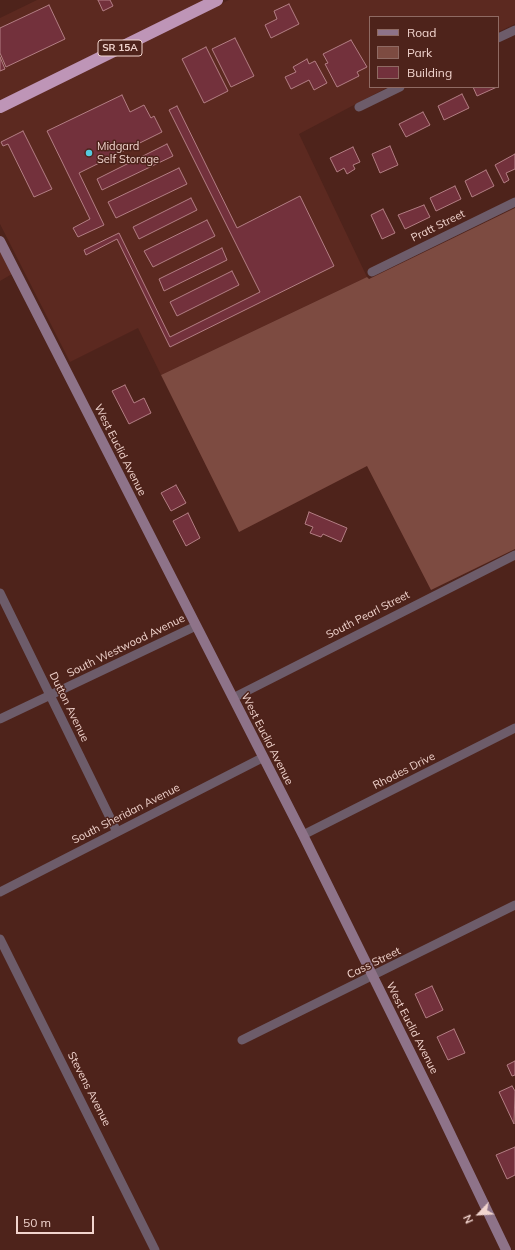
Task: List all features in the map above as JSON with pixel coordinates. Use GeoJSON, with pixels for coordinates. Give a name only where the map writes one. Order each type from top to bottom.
{"type":"FeatureCollection","features":[{"type":"Feature","properties":{"kind":"highway","name":"SR 15A"},"geometry":{"type":"LineString","coordinates":[[0,107],[217,0]]}},
{"type":"Feature","properties":{"kind":"street"},"geometry":{"type":"LineString","coordinates":[[499,38],[515,30]]}},
{"type":"Feature","properties":{"kind":"street"},"geometry":{"type":"LineString","coordinates":[[359,107],[398,88]]}},
{"type":"Feature","properties":{"kind":"street","name":"Pratt Street"},"geometry":{"type":"LineString","coordinates":[[372,272],[515,202]]}},
{"type":"Feature","properties":{"kind":"street","name":"West Euclid Avenue"},"geometry":{"type":"LineString","coordinates":[[0,241],[233,698],[262,758],[303,835],[506,1250]]}},
{"type":"Feature","properties":{"kind":"street","name":"South Pearl Street"},"geometry":{"type":"LineString","coordinates":[[233,698],[515,554]]}},
{"type":"Feature","properties":{"kind":"street","name":"Dutton Avenue"},"geometry":{"type":"LineString","coordinates":[[0,593],[117,832]]}},
{"type":"Feature","properties":{"kind":"street","name":"South Westwood Avenue"},"geometry":{"type":"LineString","coordinates":[[0,719],[196,626]]}},
{"type":"Feature","properties":{"kind":"street","name":"Rhodes Drive"},"geometry":{"type":"LineString","coordinates":[[303,835],[515,728]]}},
{"type":"Feature","properties":{"kind":"street","name":"South Sheridan Avenue"},"geometry":{"type":"LineString","coordinates":[[0,892],[262,758]]}},
{"type":"Feature","properties":{"kind":"street","name":"Cass Street"},"geometry":{"type":"LineString","coordinates":[[242,1040],[373,977],[515,905]]}},
{"type":"Feature","properties":{"kind":"street","name":"Stevens Avenue"},"geometry":{"type":"LineString","coordinates":[[0,939],[155,1250]]}},
{"type":"Feature","properties":{"kind":"shaded area"},"geometry":{"type":"Polygon","coordinates":[[[37,0],[205,0],[0,101],[0,18],[37,0]]]}},
{"type":"Feature","properties":{"kind":"shaded area"},"geometry":{"type":"Polygon","coordinates":[[[229,0],[515,0],[515,24],[499,32],[499,16],[369,16],[369,88],[386,88],[299,134],[367,277],[161,375],[138,328],[70,362],[0,224],[0,113],[229,0]]]}},
{"type":"Feature","properties":{"kind":"shaded area"},"geometry":{"type":"Polygon","coordinates":[[[0,250],[12,274],[0,281],[0,250]]]}},
{"type":"Feature","properties":{"kind":"green space"},"geometry":{"type":"Polygon","coordinates":[[[515,208],[515,549],[431,590],[367,466],[239,532],[161,375],[367,277],[369,279],[515,208]]]}},
{"type":"Feature","properties":{"kind":"building"},"geometry":{"type":"Polygon","coordinates":[[[98,0],[110,0],[113,6],[103,11],[98,0]]]}},
{"type":"Feature","properties":{"kind":"building"},"geometry":{"type":"Polygon","coordinates":[[[289,4],[299,24],[271,38],[265,25],[277,19],[274,11],[289,4]]]}},
{"type":"Feature","properties":{"kind":"building"},"geometry":{"type":"Polygon","coordinates":[[[49,5],[65,39],[6,67],[0,53],[0,28],[49,5]]]}},
{"type":"Feature","properties":{"kind":"building"},"geometry":{"type":"Polygon","coordinates":[[[235,38],[254,76],[231,87],[212,49],[235,38]]]}},
{"type":"Feature","properties":{"kind":"building"},"geometry":{"type":"Polygon","coordinates":[[[351,40],[367,67],[357,72],[359,76],[337,87],[325,64],[328,63],[323,54],[351,40]]]}},
{"type":"Feature","properties":{"kind":"building"},"geometry":{"type":"Polygon","coordinates":[[[206,47],[228,91],[204,103],[182,59],[206,47]]]}},
{"type":"Feature","properties":{"kind":"building"},"geometry":{"type":"Polygon","coordinates":[[[0,57],[5,69],[0,71],[0,57]]]}},
{"type":"Feature","properties":{"kind":"building"},"geometry":{"type":"Polygon","coordinates":[[[307,59],[309,64],[315,61],[327,83],[314,90],[309,80],[291,89],[285,77],[296,72],[293,67],[307,59]]]}},
{"type":"Feature","properties":{"kind":"building"},"geometry":{"type":"Polygon","coordinates":[[[473,88],[495,88],[477,96],[473,88]]]}},
{"type":"Feature","properties":{"kind":"building"},"geometry":{"type":"Polygon","coordinates":[[[462,94],[469,108],[444,120],[438,106],[462,94]]]}},
{"type":"Feature","properties":{"kind":"building","name":"Midgard Self Storage"},"geometry":{"type":"Polygon","coordinates":[[[122,95],[130,112],[144,105],[151,118],[154,116],[162,132],[79,173],[104,225],[78,237],[73,228],[90,219],[47,131],[122,95]]]}},
{"type":"Feature","properties":{"kind":"building"},"geometry":{"type":"Polygon","coordinates":[[[177,106],[237,228],[300,196],[334,266],[170,347],[117,239],[86,255],[84,250],[119,233],[170,337],[260,292],[169,110],[177,106]]]}},
{"type":"Feature","properties":{"kind":"building"},"geometry":{"type":"Polygon","coordinates":[[[423,112],[430,125],[406,137],[399,124],[423,112]]]}},
{"type":"Feature","properties":{"kind":"building"},"geometry":{"type":"Polygon","coordinates":[[[23,131],[52,189],[34,197],[8,144],[3,146],[1,142],[23,131]]]}},
{"type":"Feature","properties":{"kind":"building"},"geometry":{"type":"Polygon","coordinates":[[[167,144],[173,156],[102,190],[97,179],[167,144]]]}},
{"type":"Feature","properties":{"kind":"building"},"geometry":{"type":"Polygon","coordinates":[[[390,146],[398,165],[380,173],[372,154],[390,146]]]}},
{"type":"Feature","properties":{"kind":"building"},"geometry":{"type":"Polygon","coordinates":[[[353,147],[360,162],[353,165],[355,169],[347,174],[344,168],[337,172],[330,158],[353,147]]]}},
{"type":"Feature","properties":{"kind":"building"},"geometry":{"type":"Polygon","coordinates":[[[515,154],[515,169],[506,173],[509,180],[504,183],[495,165],[515,154]]]}},
{"type":"Feature","properties":{"kind":"building"},"geometry":{"type":"Polygon","coordinates":[[[179,168],[187,184],[116,218],[108,202],[179,168]]]}},
{"type":"Feature","properties":{"kind":"building"},"geometry":{"type":"Polygon","coordinates":[[[486,170],[494,186],[472,197],[465,181],[486,170]]]}},
{"type":"Feature","properties":{"kind":"building"},"geometry":{"type":"Polygon","coordinates":[[[455,186],[461,199],[436,211],[430,198],[455,186]]]}},
{"type":"Feature","properties":{"kind":"building"},"geometry":{"type":"Polygon","coordinates":[[[191,198],[197,210],[139,239],[133,227],[191,198]]]}},
{"type":"Feature","properties":{"kind":"building"},"geometry":{"type":"Polygon","coordinates":[[[424,205],[430,217],[405,229],[398,215],[424,205]]]}},
{"type":"Feature","properties":{"kind":"building"},"geometry":{"type":"Polygon","coordinates":[[[383,209],[395,233],[382,239],[371,215],[383,209]]]}},
{"type":"Feature","properties":{"kind":"building"},"geometry":{"type":"Polygon","coordinates":[[[207,220],[215,236],[153,267],[144,251],[207,220]]]}},
{"type":"Feature","properties":{"kind":"building"},"geometry":{"type":"Polygon","coordinates":[[[222,248],[227,260],[164,291],[159,279],[222,248]]]}},
{"type":"Feature","properties":{"kind":"building"},"geometry":{"type":"Polygon","coordinates":[[[232,271],[239,285],[177,316],[170,302],[232,271]]]}},
{"type":"Feature","properties":{"kind":"building"},"geometry":{"type":"Polygon","coordinates":[[[125,385],[134,403],[144,398],[151,413],[129,424],[112,391],[125,385]]]}},
{"type":"Feature","properties":{"kind":"building"},"geometry":{"type":"Polygon","coordinates":[[[176,485],[186,503],[171,511],[161,493],[176,485]]]}},
{"type":"Feature","properties":{"kind":"building"},"geometry":{"type":"Polygon","coordinates":[[[309,512],[347,528],[341,542],[323,534],[321,537],[310,533],[313,527],[305,524],[309,512]]]}},
{"type":"Feature","properties":{"kind":"building"},"geometry":{"type":"Polygon","coordinates":[[[188,513],[200,538],[186,546],[173,521],[188,513]]]}},
{"type":"Feature","properties":{"kind":"building"},"geometry":{"type":"Polygon","coordinates":[[[432,986],[443,1010],[426,1018],[415,994],[432,986]]]}},
{"type":"Feature","properties":{"kind":"building"},"geometry":{"type":"Polygon","coordinates":[[[454,1029],[465,1053],[448,1060],[437,1037],[454,1029]]]}},
{"type":"Feature","properties":{"kind":"building"},"geometry":{"type":"Polygon","coordinates":[[[515,1061],[515,1075],[512,1076],[507,1065],[515,1061]]]}},
{"type":"Feature","properties":{"kind":"building"},"geometry":{"type":"Polygon","coordinates":[[[512,1086],[515,1091],[514,1124],[499,1092],[512,1086]]]}},
{"type":"Feature","properties":{"kind":"building"},"geometry":{"type":"Polygon","coordinates":[[[515,1147],[515,1175],[507,1179],[496,1155],[515,1147]]]}},
{"type":"Feature","properties":{"kind":"place","name":"Midgard Self Storage"},"geometry":{"type":"Point","coordinates":[89,153]}}]}
